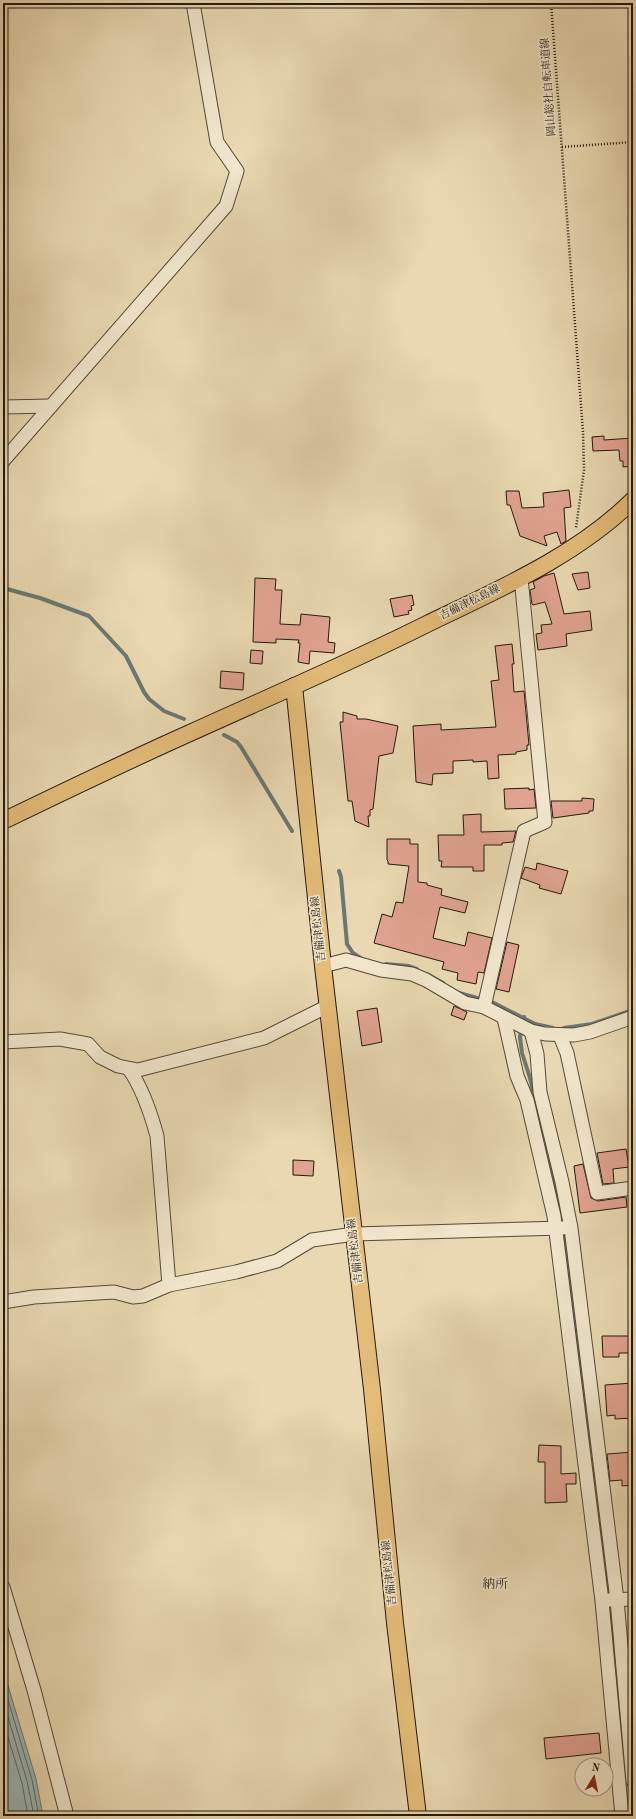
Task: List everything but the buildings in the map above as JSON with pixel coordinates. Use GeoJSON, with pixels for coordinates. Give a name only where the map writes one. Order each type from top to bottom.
{"type":"FeatureCollection","features":[{"type":"Feature","properties":{"kind":"main road","name":"吉備津松島線"},"geometry":{"type":"LineString","coordinates":[[3,821],[104,772],[386,644],[521,578],[573,549],[607,524],[633,500]]}},
{"type":"Feature","properties":{"kind":"main road","name":"吉備津松島線"},"geometry":{"type":"LineString","coordinates":[[294,686],[323,966],[372,1389],[395,1623],[418,1816]]}},
{"type":"Feature","properties":{"kind":"street"},"geometry":{"type":"LineString","coordinates":[[3,461],[226,206],[237,171],[217,142],[193,3]]}},
{"type":"Feature","properties":{"kind":"street"},"geometry":{"type":"LineString","coordinates":[[3,406],[51,406]]}},
{"type":"Feature","properties":{"kind":"street"},"geometry":{"type":"LineString","coordinates":[[485,1003],[524,831],[545,822],[521,578]]}},
{"type":"Feature","properties":{"kind":"street"},"geometry":{"type":"LineString","coordinates":[[323,966],[346,960],[381,970],[412,974],[426,980],[465,1003],[485,1003],[504,1018],[525,1028],[560,1036],[590,1032],[633,1017]]}},
{"type":"Feature","properties":{"kind":"street"},"geometry":{"type":"LineString","coordinates":[[3,1042],[60,1039],[88,1044],[100,1057],[118,1066],[129,1069],[152,1068],[264,1038],[328,1006]]}},
{"type":"Feature","properties":{"kind":"street"},"geometry":{"type":"LineString","coordinates":[[504,1018],[517,1076],[527,1100],[556,1228],[602,1600],[622,1816]]}},
{"type":"Feature","properties":{"kind":"street"},"geometry":{"type":"LineString","coordinates":[[525,1028],[537,1054],[540,1092],[562,1182],[571,1228],[616,1600],[633,1781]]}},
{"type":"Feature","properties":{"kind":"street"},"geometry":{"type":"LineString","coordinates":[[560,1036],[567,1053],[597,1193],[633,1188]]}},
{"type":"Feature","properties":{"kind":"street"},"geometry":{"type":"LineString","coordinates":[[129,1069],[152,1116],[157,1136],[169,1285]]}},
{"type":"Feature","properties":{"kind":"street"},"geometry":{"type":"LineString","coordinates":[[3,1302],[34,1297],[114,1292],[133,1297],[142,1296],[169,1285],[236,1272],[277,1261],[312,1240],[354,1234],[571,1228]]}},
{"type":"Feature","properties":{"kind":"street"},"geometry":{"type":"LineString","coordinates":[[3,1587],[34,1690],[67,1816]]}},
{"type":"Feature","properties":{"kind":"street"},"geometry":{"type":"LineString","coordinates":[[602,1600],[633,1599]]}},
{"type":"Feature","properties":{"kind":"path","name":"岡山総社自転車道線"},"geometry":{"type":"LineString","coordinates":[[551,3],[562,147],[633,142]]}},
{"type":"Feature","properties":{"kind":"path"},"geometry":{"type":"LineString","coordinates":[[562,147],[584,463],[573,549]]}},
{"type":"Feature","properties":{"kind":"water"},"geometry":{"type":"Polygon","coordinates":[[[3,1669],[36,1779],[43,1816],[3,1816],[3,1669]]]}},
{"type":"Feature","properties":{"kind":"waterway"},"geometry":{"type":"LineString","coordinates":[[3,588],[40,598],[89,616],[126,656],[149,699],[164,711],[184,719]]}},
{"type":"Feature","properties":{"kind":"waterway"},"geometry":{"type":"LineString","coordinates":[[224,735],[237,742],[241,747],[292,831]]}},
{"type":"Feature","properties":{"kind":"waterway"},"geometry":{"type":"LineString","coordinates":[[339,871],[341,877],[347,944],[353,953],[362,959]]}},
{"type":"Feature","properties":{"kind":"waterway"},"geometry":{"type":"LineString","coordinates":[[386,964],[409,966],[417,969]]}},
{"type":"Feature","properties":{"kind":"waterway"},"geometry":{"type":"LineString","coordinates":[[427,974],[443,983]]}},
{"type":"Feature","properties":{"kind":"waterway"},"geometry":{"type":"LineString","coordinates":[[459,993],[492,1002],[535,1024],[553,1028]]}},
{"type":"Feature","properties":{"kind":"waterway"},"geometry":{"type":"LineString","coordinates":[[564,1028],[592,1024],[633,1010]]}},
{"type":"Feature","properties":{"kind":"waterway"},"geometry":{"type":"LineString","coordinates":[[524,1017],[520,1037],[522,1053],[530,1078],[554,1183],[566,1249],[609,1591],[622,1748]]}},
{"type":"Feature","properties":{"kind":"district","name":"納所"},"geometry":{"type":"Point","coordinates":[495,1584]}}]}
